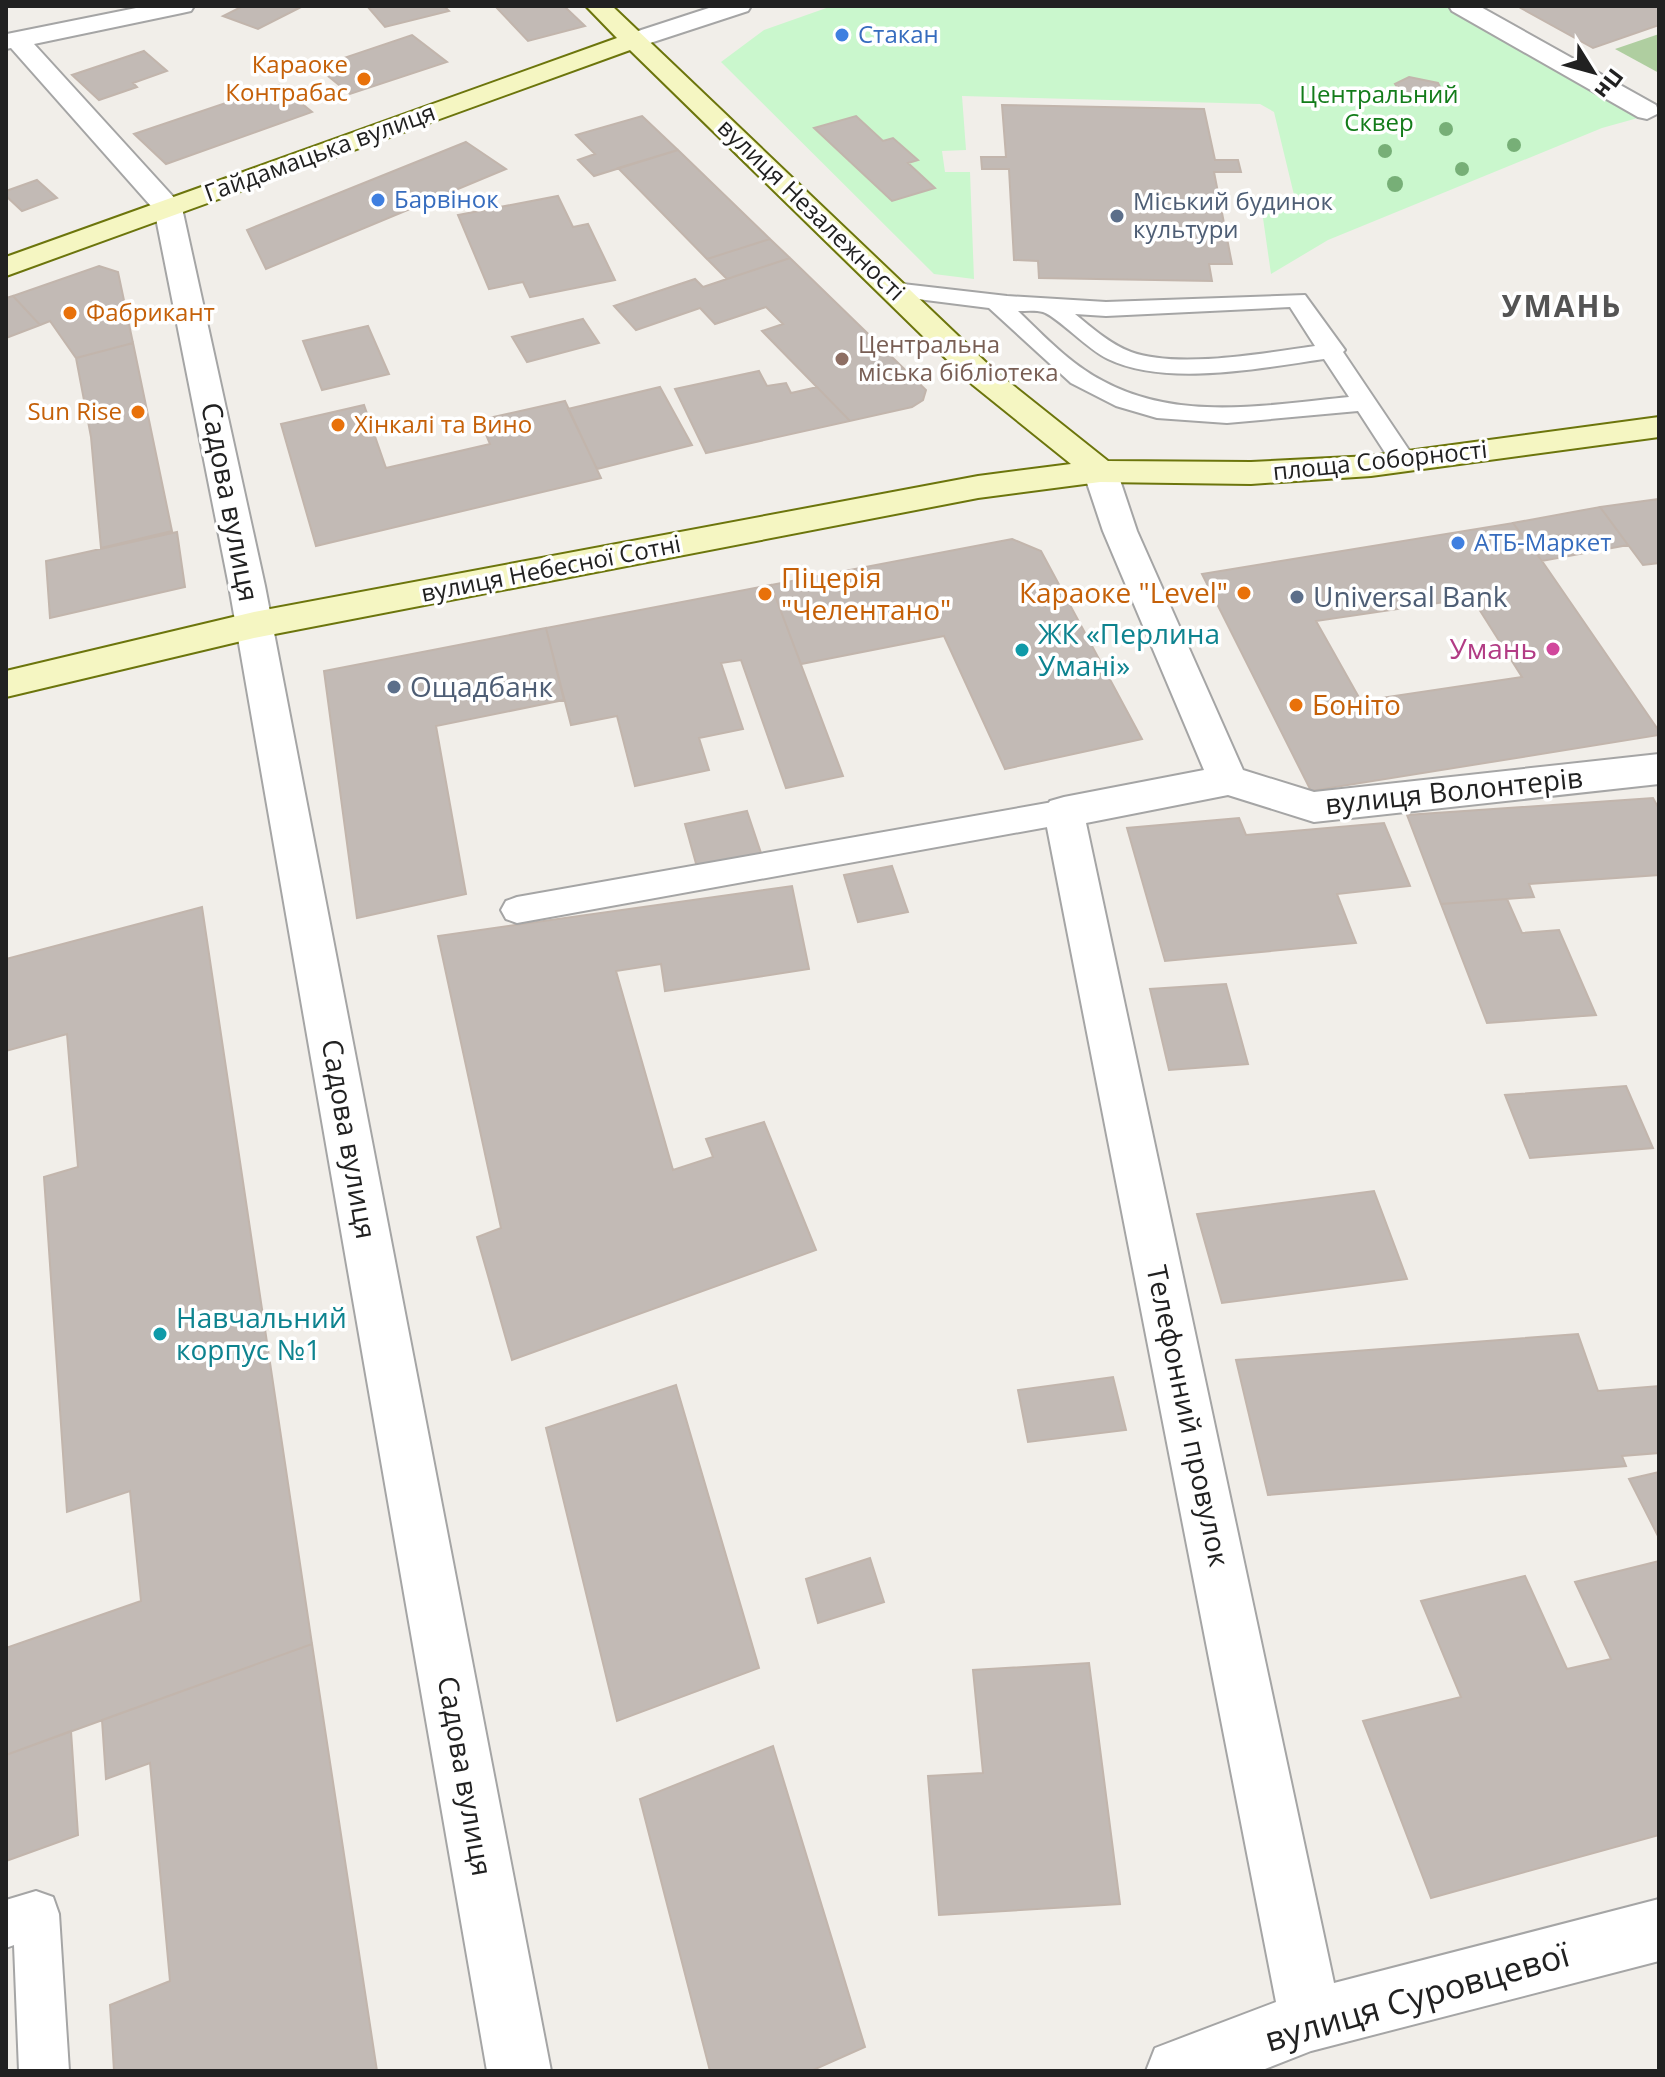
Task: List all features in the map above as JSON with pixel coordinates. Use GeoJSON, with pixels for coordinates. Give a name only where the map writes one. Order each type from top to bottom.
{"type":"FeatureCollection","features":[{"type":"Feature","properties":{"kind":"main road","name":"вулиця Незалежності"},"geometry":{"type":"LineString","coordinates":[[598,6],[984,378],[1100,471]]}},
{"type":"Feature","properties":{"kind":"main road","name":"Гайдамацька вулиця"},"geometry":{"type":"LineString","coordinates":[[6,267],[635,40]]}},
{"type":"Feature","properties":{"kind":"main road","name":"площа Соборності"},"geometry":{"type":"LineString","coordinates":[[1100,471],[1251,473],[1404,462],[1659,427]]}},
{"type":"Feature","properties":{"kind":"main road","name":"вулиця Небесної Сотні"},"geometry":{"type":"LineString","coordinates":[[6,684],[254,625],[978,487],[1100,471]]}},
{"type":"Feature","properties":{"kind":"street"},"geometry":{"type":"LineString","coordinates":[[11,40],[182,6]]}},
{"type":"Feature","properties":{"kind":"street"},"geometry":{"type":"LineString","coordinates":[[635,40],[739,6]]}},
{"type":"Feature","properties":{"kind":"street"},"geometry":{"type":"LineString","coordinates":[[1461,6],[1647,111]]}},
{"type":"Feature","properties":{"kind":"street"},"geometry":{"type":"LineString","coordinates":[[11,40],[168,208]]}},
{"type":"Feature","properties":{"kind":"street","name":"Садова вулиця"},"geometry":{"type":"LineString","coordinates":[[168,208],[254,625],[519,2071]]}},
{"type":"Feature","properties":{"kind":"street"},"geometry":{"type":"LineString","coordinates":[[1100,471],[1120,531],[1228,780]]}},
{"type":"Feature","properties":{"kind":"street","name":"вулиця Волонтерів"},"geometry":{"type":"LineString","coordinates":[[1064,812],[1228,780],[1314,807],[1659,769]]}},
{"type":"Feature","properties":{"kind":"street","name":"Телефонний провулок"},"geometry":{"type":"LineString","coordinates":[[1064,812],[1311,2020]]}},
{"type":"Feature","properties":{"kind":"street","name":"вулиця Суровцевої"},"geometry":{"type":"LineString","coordinates":[[1178,2071],[1311,2020],[1659,1930]]}},
{"type":"Feature","properties":{"kind":"lane"},"geometry":{"type":"LineString","coordinates":[[894,290],[996,302],[1106,309],[1297,300],[1333,350],[1404,462]]}},
{"type":"Feature","properties":{"kind":"lane"},"geometry":{"type":"LineString","coordinates":[[996,302],[1068,369],[1092,386],[1143,409],[1182,415],[1230,415],[1367,403]]}},
{"type":"Feature","properties":{"kind":"lane"},"geometry":{"type":"LineString","coordinates":[[1051,306],[1113,351],[1141,362],[1239,362],[1333,350]]}},
{"type":"Feature","properties":{"kind":"lane"},"geometry":{"type":"LineString","coordinates":[[517,910],[1064,812]]}},
{"type":"Feature","properties":{"kind":"lane"},"geometry":{"type":"LineString","coordinates":[[6,1924],[36,1914],[44,2071]]}},
{"type":"Feature","properties":{"kind":"green space","name":"Центральний Сквер"},"geometry":{"type":"Polygon","coordinates":[[[832,6],[1449,6],[1645,116],[1602,128],[1328,240],[1271,274],[1261,204],[1295,199],[1274,112],[1260,104],[962,96],[966,150],[942,151],[945,172],[970,172],[974,279],[934,274],[721,62],[764,30],[832,6]]]}},
{"type":"Feature","properties":{"kind":"green space"},"geometry":{"type":"Polygon","coordinates":[[[1659,34],[1659,73],[1615,49],[1659,34]]]}},
{"type":"Feature","properties":{"kind":"building"},"geometry":{"type":"Polygon","coordinates":[[[243,6],[303,6],[258,29],[223,16],[243,6]]]}},
{"type":"Feature","properties":{"kind":"building"},"geometry":{"type":"Polygon","coordinates":[[[367,6],[444,6],[449,11],[385,27],[367,6]]]}},
{"type":"Feature","properties":{"kind":"building"},"geometry":{"type":"Polygon","coordinates":[[[495,6],[564,6],[585,26],[528,41],[495,6]]]}},
{"type":"Feature","properties":{"kind":"building"},"geometry":{"type":"Polygon","coordinates":[[[1659,6],[1659,25],[1593,48],[1519,7],[1659,6]]]}},
{"type":"Feature","properties":{"kind":"building"},"geometry":{"type":"Polygon","coordinates":[[[412,35],[447,62],[350,94],[317,67],[412,35]]]}},
{"type":"Feature","properties":{"kind":"building"},"geometry":{"type":"Polygon","coordinates":[[[144,51],[167,71],[133,83],[137,87],[99,100],[72,75],[144,51]]]}},
{"type":"Feature","properties":{"kind":"building"},"geometry":{"type":"Polygon","coordinates":[[[1409,77],[1438,83],[1444,94],[1427,101],[1403,96],[1395,84],[1409,77]]]}},
{"type":"Feature","properties":{"kind":"building"},"geometry":{"type":"Polygon","coordinates":[[[279,85],[312,112],[166,164],[134,134],[279,85]]]}},
{"type":"Feature","properties":{"kind":"building","name":"Міський будинок культури"},"geometry":{"type":"Polygon","coordinates":[[[1002,105],[1204,109],[1215,160],[1238,160],[1241,172],[1214,172],[1232,264],[1209,264],[1212,281],[1039,278],[1038,261],[1014,260],[1009,169],[982,169],[981,157],[1006,157],[1002,105]]]}},
{"type":"Feature","properties":{"kind":"building"},"geometry":{"type":"Polygon","coordinates":[[[642,116],[678,150],[594,176],[578,160],[595,154],[576,135],[642,116]]]}},
{"type":"Feature","properties":{"kind":"building"},"geometry":{"type":"Polygon","coordinates":[[[856,116],[883,141],[893,138],[918,160],[908,163],[935,188],[892,201],[814,128],[856,116]]]}},
{"type":"Feature","properties":{"kind":"building","name":"Барвінок"},"geometry":{"type":"Polygon","coordinates":[[[466,142],[506,169],[266,269],[247,230],[466,142]]]}},
{"type":"Feature","properties":{"kind":"building"},"geometry":{"type":"Polygon","coordinates":[[[678,150],[770,239],[707,259],[618,168],[678,150]]]}},
{"type":"Feature","properties":{"kind":"building"},"geometry":{"type":"Polygon","coordinates":[[[37,180],[57,198],[22,211],[6,196],[6,191],[37,180]]]}},
{"type":"Feature","properties":{"kind":"building"},"geometry":{"type":"Polygon","coordinates":[[[558,196],[573,227],[588,224],[615,280],[530,297],[523,282],[489,289],[458,215],[558,196]]]}},
{"type":"Feature","properties":{"kind":"building"},"geometry":{"type":"Polygon","coordinates":[[[770,239],[790,258],[727,279],[707,259],[770,239]]]}},
{"type":"Feature","properties":{"kind":"building","name":"Центральна міська бібліотека"},"geometry":{"type":"Polygon","coordinates":[[[790,258],[926,390],[923,400],[912,407],[850,421],[762,331],[783,324],[766,307],[715,324],[700,308],[636,330],[614,306],[695,279],[703,287],[790,258]]]}},
{"type":"Feature","properties":{"kind":"building"},"geometry":{"type":"Polygon","coordinates":[[[99,266],[118,272],[133,343],[76,358],[50,321],[40,325],[13,296],[99,266]]]}},
{"type":"Feature","properties":{"kind":"building"},"geometry":{"type":"Polygon","coordinates":[[[13,296],[40,325],[6,338],[6,298],[13,296]]]}},
{"type":"Feature","properties":{"kind":"building"},"geometry":{"type":"Polygon","coordinates":[[[583,319],[599,343],[527,362],[512,337],[583,319]]]}},
{"type":"Feature","properties":{"kind":"building"},"geometry":{"type":"Polygon","coordinates":[[[368,326],[389,374],[322,390],[303,341],[368,326]]]}},
{"type":"Feature","properties":{"kind":"building"},"geometry":{"type":"Polygon","coordinates":[[[133,343],[172,531],[101,548],[91,437],[76,358],[133,343]]]}},
{"type":"Feature","properties":{"kind":"building"},"geometry":{"type":"Polygon","coordinates":[[[759,371],[767,386],[786,383],[791,393],[817,387],[850,421],[706,453],[675,389],[759,371]]]}},
{"type":"Feature","properties":{"kind":"building"},"geometry":{"type":"Polygon","coordinates":[[[660,387],[692,445],[597,469],[568,409],[660,387]]]}},
{"type":"Feature","properties":{"kind":"building"},"geometry":{"type":"Polygon","coordinates":[[[565,401],[601,478],[316,546],[281,424],[364,405],[386,468],[490,444],[480,420],[565,401]]]}},
{"type":"Feature","properties":{"kind":"building"},"geometry":{"type":"Polygon","coordinates":[[[1659,499],[1659,563],[1643,565],[1600,507],[1659,499]]]}},
{"type":"Feature","properties":{"kind":"building"},"geometry":{"type":"Polygon","coordinates":[[[1600,507],[1628,545],[1542,561],[1513,523],[1600,507]]]}},
{"type":"Feature","properties":{"kind":"building","name":"Умань"},"geometry":{"type":"Polygon","coordinates":[[[1513,523],[1659,735],[1311,791],[1202,574],[1513,523]],[[1472,598],[1316,621],[1361,701],[1522,677],[1472,598]]]}},
{"type":"Feature","properties":{"kind":"building"},"geometry":{"type":"Polygon","coordinates":[[[177,532],[185,587],[50,618],[46,561],[177,532]]]}},
{"type":"Feature","properties":{"kind":"building","name":"ЖК «Перлина Умані»"},"geometry":{"type":"Polygon","coordinates":[[[1012,539],[1041,551],[1142,739],[1005,769],[944,636],[801,664],[771,585],[1012,539]]]}},
{"type":"Feature","properties":{"kind":"building"},"geometry":{"type":"Polygon","coordinates":[[[771,585],[843,776],[786,788],[741,660],[721,663],[743,729],[699,738],[709,770],[635,786],[617,716],[571,725],[546,628],[771,585]]]}},
{"type":"Feature","properties":{"kind":"building"},"geometry":{"type":"Polygon","coordinates":[[[546,628],[564,700],[436,726],[466,894],[357,918],[324,671],[546,628]]]}},
{"type":"Feature","properties":{"kind":"building"},"geometry":{"type":"Polygon","coordinates":[[[1653,798],[1659,809],[1659,875],[1529,884],[1534,897],[1441,904],[1407,815],[1653,798]]]}},
{"type":"Feature","properties":{"kind":"building"},"geometry":{"type":"Polygon","coordinates":[[[747,811],[761,853],[697,867],[685,824],[747,811]]]}},
{"type":"Feature","properties":{"kind":"building"},"geometry":{"type":"Polygon","coordinates":[[[1239,818],[1246,835],[1384,823],[1410,886],[1337,894],[1356,943],[1165,961],[1127,828],[1239,818]]]}},
{"type":"Feature","properties":{"kind":"building"},"geometry":{"type":"Polygon","coordinates":[[[892,866],[908,912],[858,922],[844,875],[892,866]]]}},
{"type":"Feature","properties":{"kind":"building"},"geometry":{"type":"Polygon","coordinates":[[[792,886],[809,969],[665,991],[661,964],[616,971],[673,1170],[713,1157],[706,1139],[764,1122],[816,1250],[512,1360],[477,1237],[501,1228],[438,936],[792,886]]]}},
{"type":"Feature","properties":{"kind":"building"},"geometry":{"type":"Polygon","coordinates":[[[1507,899],[1522,933],[1559,930],[1596,1015],[1487,1023],[1441,904],[1507,899]]]}},
{"type":"Feature","properties":{"kind":"building","name":"Навчальний корпус №1"},"geometry":{"type":"Polygon","coordinates":[[[202,907],[312,1644],[6,1755],[6,1648],[141,1601],[130,1491],[67,1512],[44,1177],[78,1167],[67,1034],[6,1051],[6,959],[202,907]]]}},
{"type":"Feature","properties":{"kind":"building"},"geometry":{"type":"Polygon","coordinates":[[[1226,984],[1248,1064],[1169,1070],[1150,989],[1226,984]]]}},
{"type":"Feature","properties":{"kind":"building"},"geometry":{"type":"Polygon","coordinates":[[[1626,1086],[1653,1148],[1530,1158],[1505,1095],[1626,1086]]]}},
{"type":"Feature","properties":{"kind":"building"},"geometry":{"type":"Polygon","coordinates":[[[1374,1191],[1407,1279],[1222,1303],[1197,1214],[1374,1191]]]}},
{"type":"Feature","properties":{"kind":"building"},"geometry":{"type":"Polygon","coordinates":[[[1578,1334],[1598,1391],[1659,1386],[1659,1453],[1622,1456],[1626,1466],[1268,1495],[1236,1360],[1578,1334]]]}},
{"type":"Feature","properties":{"kind":"building"},"geometry":{"type":"Polygon","coordinates":[[[1113,1377],[1126,1430],[1028,1442],[1018,1390],[1113,1377]]]}},
{"type":"Feature","properties":{"kind":"building"},"geometry":{"type":"Polygon","coordinates":[[[676,1385],[759,1668],[617,1721],[546,1428],[676,1385]]]}},
{"type":"Feature","properties":{"kind":"building"},"geometry":{"type":"Polygon","coordinates":[[[1659,1472],[1659,1538],[1629,1479],[1659,1472]]]}},
{"type":"Feature","properties":{"kind":"building"},"geometry":{"type":"Polygon","coordinates":[[[870,1558],[884,1602],[818,1623],[806,1579],[870,1558]]]}},
{"type":"Feature","properties":{"kind":"building"},"geometry":{"type":"Polygon","coordinates":[[[1659,1561],[1659,1835],[1431,1898],[1363,1721],[1461,1697],[1421,1601],[1525,1576],[1567,1669],[1611,1659],[1575,1582],[1659,1561]]]}},
{"type":"Feature","properties":{"kind":"building"},"geometry":{"type":"Polygon","coordinates":[[[312,1644],[377,2071],[114,2071],[110,2005],[170,1981],[150,1763],[106,1779],[102,1720],[312,1644]]]}},
{"type":"Feature","properties":{"kind":"building"},"geometry":{"type":"Polygon","coordinates":[[[1089,1663],[1120,1904],[939,1915],[928,1776],[983,1773],[973,1670],[1089,1663]]]}},
{"type":"Feature","properties":{"kind":"building"},"geometry":{"type":"Polygon","coordinates":[[[71,1731],[78,1835],[6,1861],[6,1755],[71,1731]]]}},
{"type":"Feature","properties":{"kind":"building"},"geometry":{"type":"Polygon","coordinates":[[[773,1746],[865,2047],[811,2071],[710,2071],[640,1799],[773,1746]]]}},
{"type":"Feature","properties":{"kind":"place","name":"Стакан"},"geometry":{"type":"Point","coordinates":[842,35]}},
{"type":"Feature","properties":{"kind":"place","name":"Караоке Контрабас"},"geometry":{"type":"Point","coordinates":[364,79]}},
{"type":"Feature","properties":{"kind":"place","name":"Барвінок"},"geometry":{"type":"Point","coordinates":[378,200]}},
{"type":"Feature","properties":{"kind":"place","name":"Міський будинок культури"},"geometry":{"type":"Point","coordinates":[1117,216]}},
{"type":"Feature","properties":{"kind":"place","name":"Фабрикант"},"geometry":{"type":"Point","coordinates":[70,313]}},
{"type":"Feature","properties":{"kind":"place","name":"Центральна міська бібліотека"},"geometry":{"type":"Point","coordinates":[842,359]}},
{"type":"Feature","properties":{"kind":"place","name":"Sun Rise"},"geometry":{"type":"Point","coordinates":[138,412]}},
{"type":"Feature","properties":{"kind":"place","name":"Хінкалі та Вино"},"geometry":{"type":"Point","coordinates":[338,425]}},
{"type":"Feature","properties":{"kind":"place","name":"АТБ-Маркет"},"geometry":{"type":"Point","coordinates":[1458,543]}},
{"type":"Feature","properties":{"kind":"place","name":"Караоке \"Level\""},"geometry":{"type":"Point","coordinates":[1244,593]}},
{"type":"Feature","properties":{"kind":"place","name":"Піцерія \"Челентано\""},"geometry":{"type":"Point","coordinates":[765,594]}},
{"type":"Feature","properties":{"kind":"place","name":"Universal Bank"},"geometry":{"type":"Point","coordinates":[1297,597]}},
{"type":"Feature","properties":{"kind":"place","name":"Умань"},"geometry":{"type":"Point","coordinates":[1553,649]}},
{"type":"Feature","properties":{"kind":"place","name":"ЖК «Перлина Умані»"},"geometry":{"type":"Point","coordinates":[1022,650]}},
{"type":"Feature","properties":{"kind":"place","name":"Ощадбанк"},"geometry":{"type":"Point","coordinates":[394,687]}},
{"type":"Feature","properties":{"kind":"place","name":"Боніто"},"geometry":{"type":"Point","coordinates":[1296,705]}},
{"type":"Feature","properties":{"kind":"place","name":"Навчальний корпус №1"},"geometry":{"type":"Point","coordinates":[160,1334]}},
{"type":"Feature","properties":{"kind":"district","name":"УМАНЬ"},"geometry":{"type":"Point","coordinates":[1562,307]}}]}
